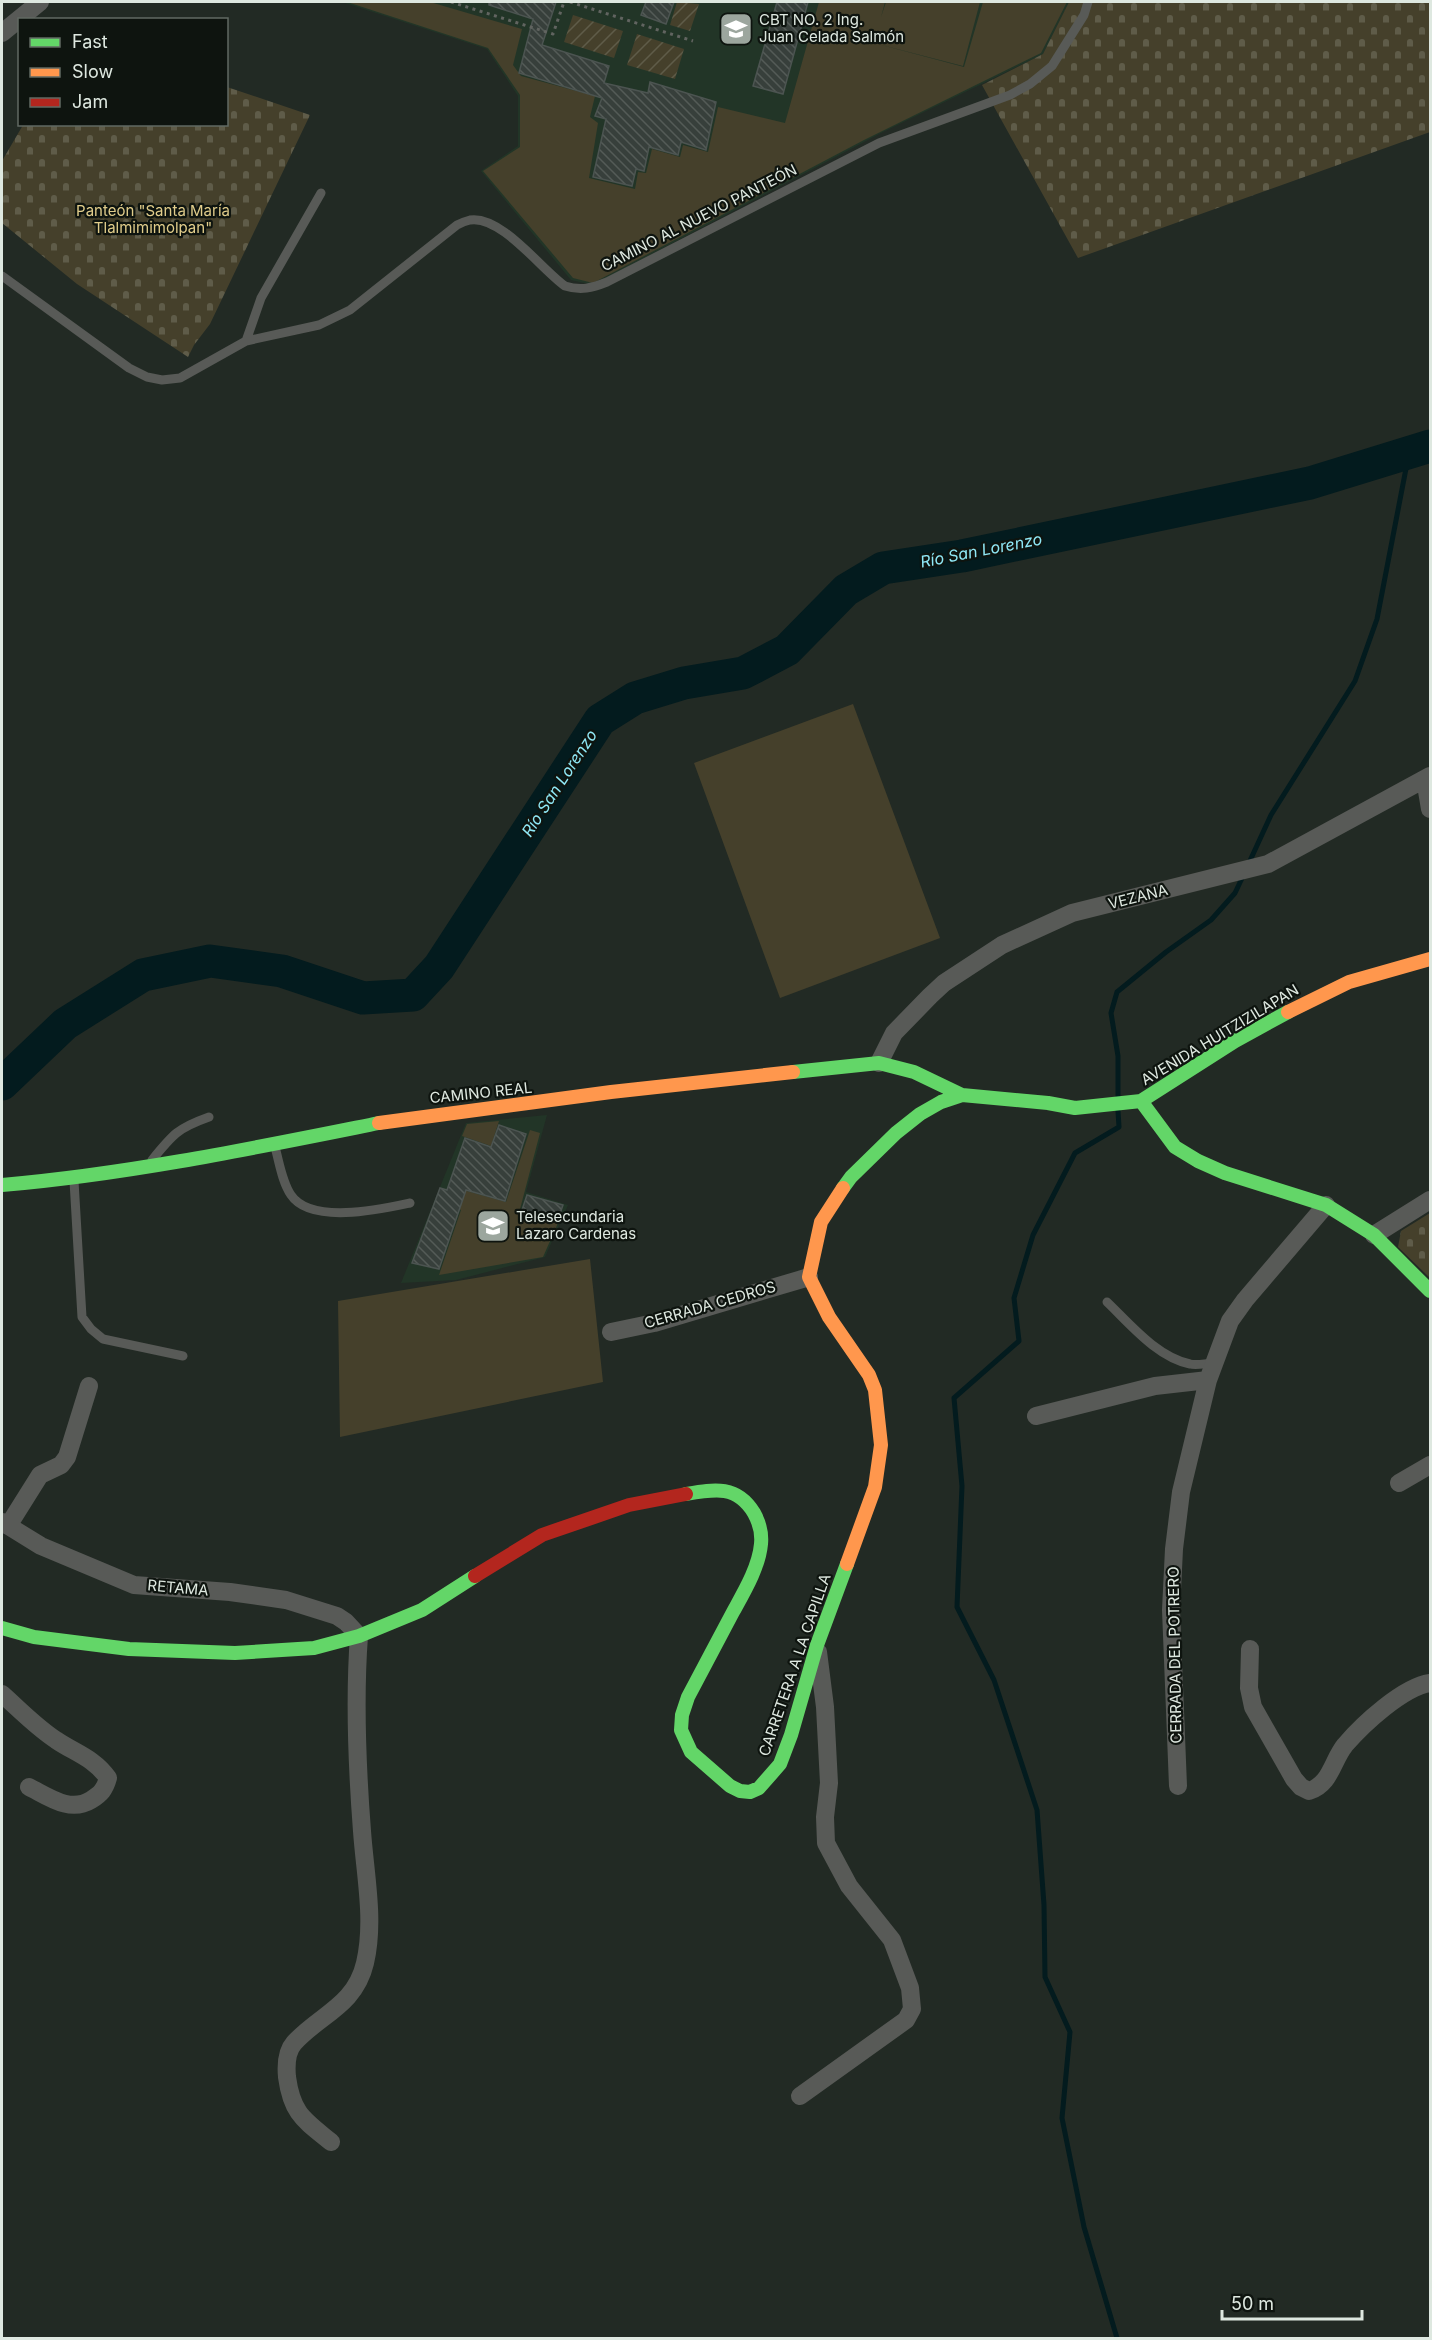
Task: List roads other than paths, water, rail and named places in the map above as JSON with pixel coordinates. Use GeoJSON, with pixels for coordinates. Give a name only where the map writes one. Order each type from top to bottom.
{"type":"FeatureCollection","features":[{"type":"Feature","properties":{"kind":"street"},"geometry":{"type":"LineString","coordinates":[[20,18],[40,2]]}},
{"type":"Feature","properties":{"kind":"street"},"geometry":{"type":"LineString","coordinates":[[2,33],[18,20]]}},
{"type":"Feature","properties":{"kind":"street"},"geometry":{"type":"LineString","coordinates":[[1428,778],[1431,810]]}},
{"type":"Feature","properties":{"kind":"street","name":"VEZANA"},"geometry":{"type":"LineString","coordinates":[[879,1063],[894,1033],[930,996],[944,983],[1002,945],[1056,919],[1072,914],[1268,864],[1428,778]]}},
{"type":"Feature","properties":{"kind":"street","name":"AVENIDA HUITZIZILAPAN"},"geometry":{"type":"LineString","coordinates":[[1134,1102],[1235,1041],[1313,998],[1349,982],[1431,959]]}},
{"type":"Feature","properties":{"kind":"street","name":"CAMINO REAL"},"geometry":{"type":"LineString","coordinates":[[2,1185],[74,1179],[274,1144],[396,1119],[547,1102],[611,1092],[879,1063],[914,1072],[962,1095]]}},
{"type":"Feature","properties":{"kind":"street"},"geometry":{"type":"LineString","coordinates":[[809,1277],[821,1222],[850,1177],[896,1133],[920,1114],[941,1102],[962,1095],[1048,1103],[1075,1108],[1134,1102],[1175,1146],[1198,1161],[1225,1173],[1326,1205],[1374,1235],[1431,1291]]}},
{"type":"Feature","properties":{"kind":"street"},"geometry":{"type":"LineString","coordinates":[[1374,1235],[1431,1200]]}},
{"type":"Feature","properties":{"kind":"street","name":"CERRADA DEL POTRERO"},"geometry":{"type":"LineString","coordinates":[[1178,1786],[1171,1610],[1174,1549],[1181,1492],[1211,1371],[1223,1337],[1245,1300],[1326,1205]]}},
{"type":"Feature","properties":{"kind":"street","name":"CERRADA CEDROS"},"geometry":{"type":"LineString","coordinates":[[611,1332],[654,1323],[809,1277]]}},
{"type":"Feature","properties":{"kind":"street","name":"CARRETERA A LA CAPILLA"},"geometry":{"type":"LineString","coordinates":[[2,1628],[34,1637],[129,1649],[236,1653],[314,1648],[358,1636],[422,1610],[521,1545],[542,1535],[628,1505],[702,1491],[724,1490],[739,1495],[750,1507],[758,1521],[761,1544],[746,1587],[688,1697],[682,1715],[681,1730],[692,1752],[730,1786],[740,1791],[750,1792],[759,1788],[780,1764],[817,1645],[875,1487],[881,1445],[879,1409],[869,1375],[829,1317],[809,1277]]}},
{"type":"Feature","properties":{"kind":"street"},"geometry":{"type":"LineString","coordinates":[[1036,1416],[1211,1371]]}},
{"type":"Feature","properties":{"kind":"street"},"geometry":{"type":"LineString","coordinates":[[5,1524],[40,1475],[61,1465],[67,1457],[89,1386]]}},
{"type":"Feature","properties":{"kind":"street"},"geometry":{"type":"LineString","coordinates":[[1399,1483],[1431,1465]]}},
{"type":"Feature","properties":{"kind":"street","name":"RETAMA"},"geometry":{"type":"LineString","coordinates":[[5,1524],[41,1546],[134,1585],[230,1592],[286,1600],[337,1616],[346,1622],[358,1636]]}},
{"type":"Feature","properties":{"kind":"street"},"geometry":{"type":"LineString","coordinates":[[331,2142],[298,2115],[289,2096],[286,2064],[292,2044],[329,2015],[352,1993],[365,1965],[369,1929],[356,1740],[355,1687],[358,1636]]}},
{"type":"Feature","properties":{"kind":"street"},"geometry":{"type":"LineString","coordinates":[[800,2096],[906,2020],[912,2009],[910,1988],[891,1940],[849,1886],[826,1843],[825,1817],[829,1783],[825,1707],[817,1645]]}},
{"type":"Feature","properties":{"kind":"street"},"geometry":{"type":"LineString","coordinates":[[1250,1649],[1250,1688],[1253,1707],[1294,1779],[1301,1787],[1309,1791],[1325,1781],[1344,1747],[1356,1733],[1398,1697],[1412,1688],[1431,1683]]}},
{"type":"Feature","properties":{"kind":"street"},"geometry":{"type":"LineString","coordinates":[[2,1694],[55,1740],[94,1762],[108,1778],[102,1793],[83,1805],[64,1804],[29,1787]]}},
{"type":"Feature","properties":{"kind":"lane","name":"CAMINO AL NUEVO PANTEÓN"},"geometry":{"type":"LineString","coordinates":[[2,276],[129,368],[147,377],[162,380],[180,378],[246,341],[319,325],[334,319],[350,310],[457,225],[471,220],[486,222],[502,229],[565,286],[576,290],[590,289],[879,143],[1010,95],[1030,84],[1052,66],[1084,15],[1088,2]]}},
{"type":"Feature","properties":{"kind":"lane"},"geometry":{"type":"LineString","coordinates":[[246,341],[261,298],[321,193]]}},
{"type":"Feature","properties":{"kind":"lane"},"geometry":{"type":"LineString","coordinates":[[147,1166],[171,1136],[183,1126],[209,1117]]}},
{"type":"Feature","properties":{"kind":"lane"},"geometry":{"type":"LineString","coordinates":[[274,1144],[291,1195],[301,1204],[337,1213],[359,1213],[410,1203]]}},
{"type":"Feature","properties":{"kind":"lane"},"geometry":{"type":"LineString","coordinates":[[74,1179],[82,1317],[103,1339],[183,1356]]}},
{"type":"Feature","properties":{"kind":"lane"},"geometry":{"type":"LineString","coordinates":[[1107,1302],[1153,1345],[1173,1358],[1211,1371]]}},
{"type":"Feature","properties":{"kind":"waterway","name":"Río San Lorenzo"},"geometry":{"type":"LineString","coordinates":[[2,1084],[65,1024],[143,975],[210,961],[282,971],[363,998],[413,995],[439,967],[600,720],[635,698],[684,683],[743,673],[787,650],[846,590],[883,568],[962,556],[1310,483],[1430,446]]}},
{"type":"Feature","properties":{"kind":"waterway"},"geometry":{"type":"LineString","coordinates":[[1248,865],[1271,815],[1355,681],[1377,619],[1409,453]]}},
{"type":"Feature","properties":{"kind":"waterway"},"geometry":{"type":"LineString","coordinates":[[1118,1096],[1118,1056],[1111,1013],[1117,992],[1166,952],[1211,920],[1235,893],[1244,874]]}},
{"type":"Feature","properties":{"kind":"waterway"},"geometry":{"type":"LineString","coordinates":[[1117,2338],[1084,2227],[1062,2118],[1070,2032],[1045,1977],[1044,1905],[1037,1810],[994,1680],[957,1607],[962,1486],[954,1398],[1019,1341],[1014,1298],[1033,1235],[1075,1153],[1119,1127],[1118,1111]]}},
{"type":"Feature","properties":{"kind":"place","name":"CBT NO. 2 Ing. Juan Celada Salmón"},"geometry":{"type":"Point","coordinates":[736,29]}},
{"type":"Feature","properties":{"kind":"place","name":"Telesecundaria Lazaro Cardenas"},"geometry":{"type":"Point","coordinates":[493,1226]}},
{"type":"Feature","properties":{"kind":"park label","name":"Panteón \"Santa María Tlalmimimolpan\""},"geometry":{"type":"Point","coordinates":[153,220]}}]}
